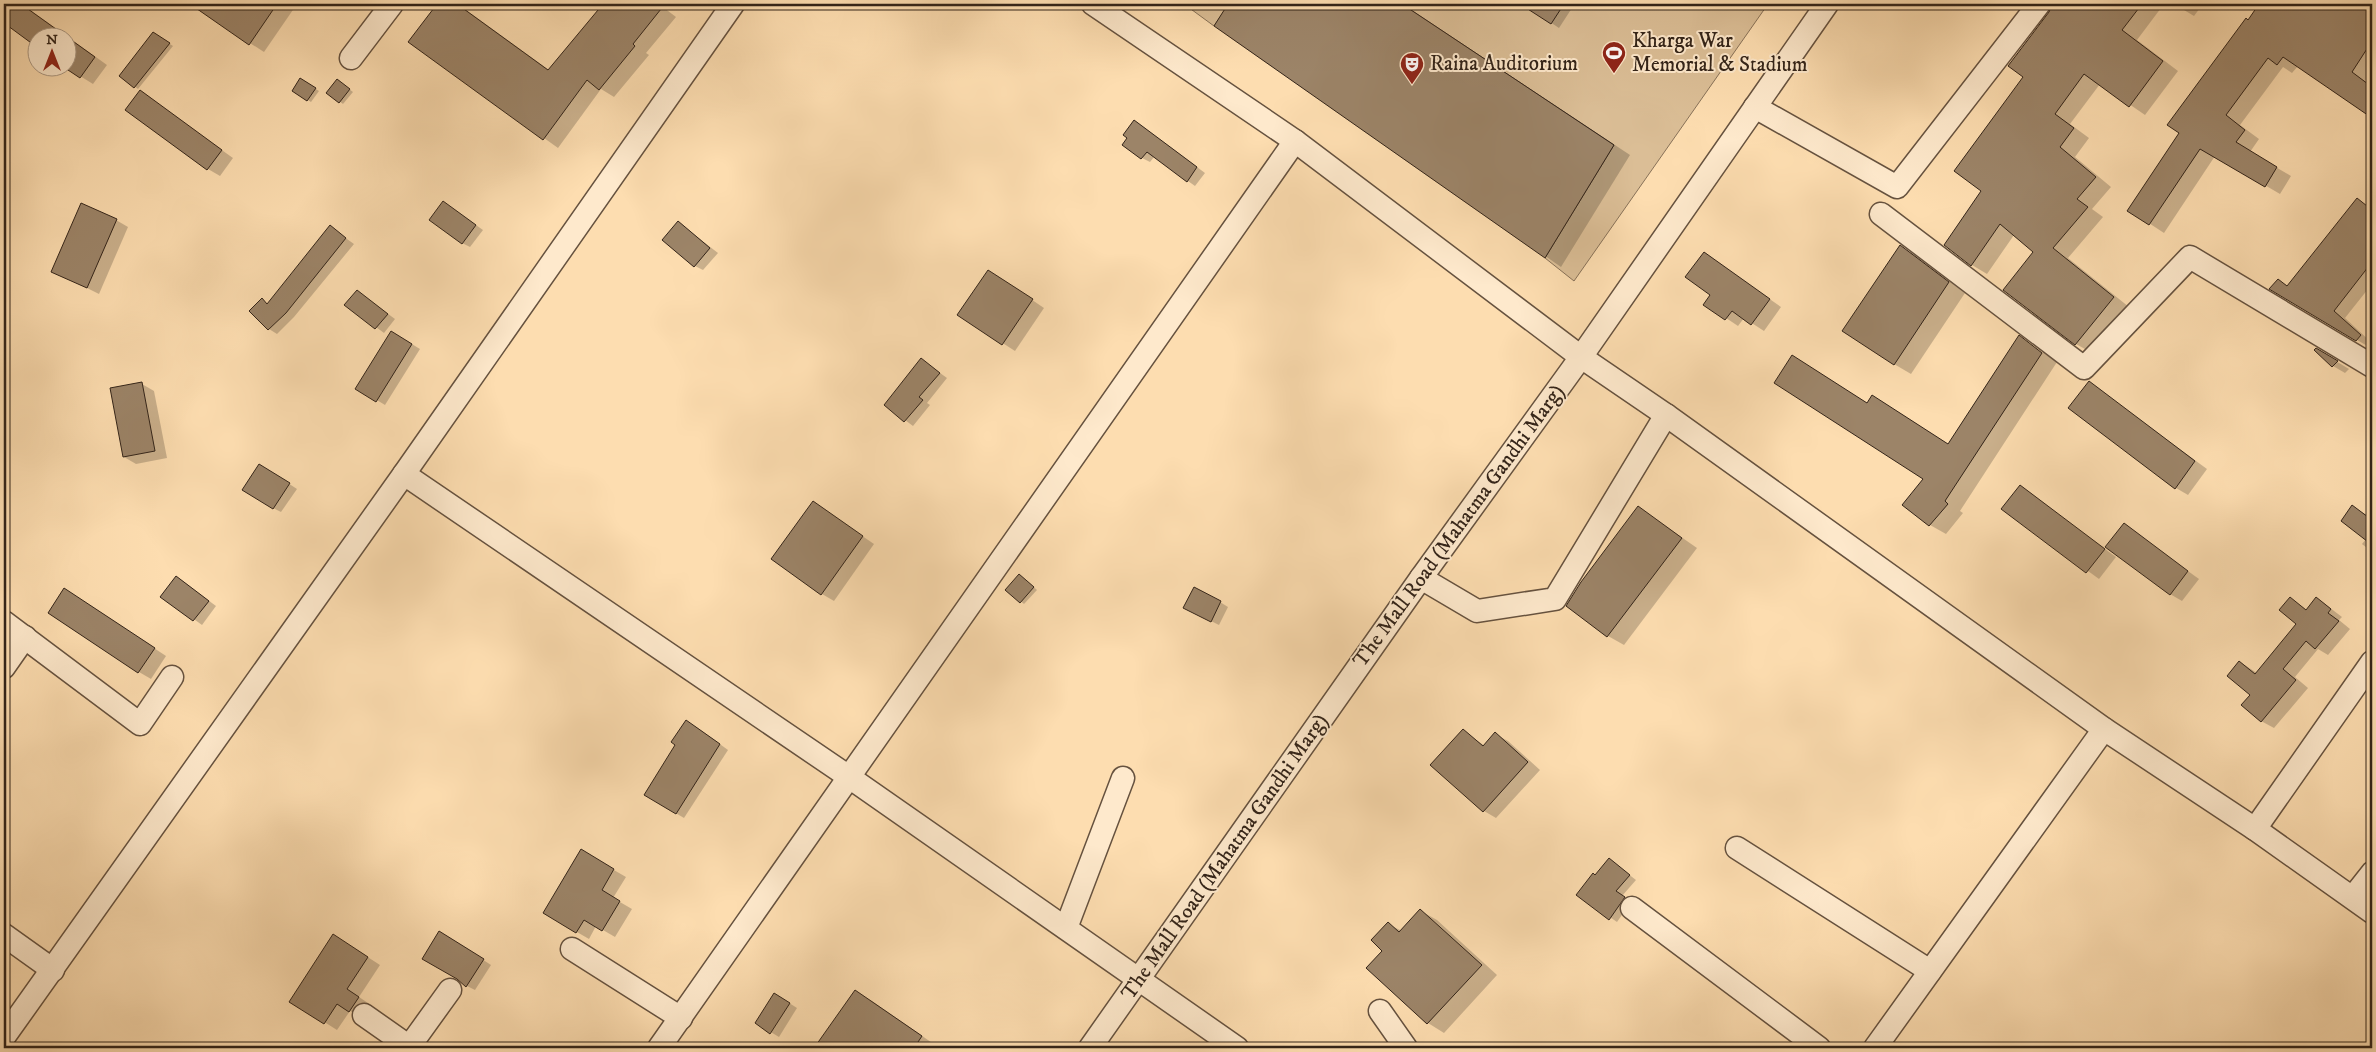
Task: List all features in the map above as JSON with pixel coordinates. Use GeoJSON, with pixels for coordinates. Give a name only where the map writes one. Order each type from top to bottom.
{"type":"FeatureCollection","features":[{"type":"Feature","properties":{"kind":"street"},"geometry":{"type":"LineString","coordinates":[[351,58],[392,4]]}},
{"type":"Feature","properties":{"kind":"street"},"geometry":{"type":"LineString","coordinates":[[4,1038],[404,474],[733,4]]}},
{"type":"Feature","properties":{"kind":"street"},"geometry":{"type":"LineString","coordinates":[[1093,4],[1295,141],[1581,357],[1666,415],[2104,729],[2255,829],[2372,912]]}},
{"type":"Feature","properties":{"kind":"street","name":"The Mall Road (Mahatma Gandhi Marg)"},"geometry":{"type":"LineString","coordinates":[[1090,1048],[1421,578],[1581,357],[1827,4]]}},
{"type":"Feature","properties":{"kind":"street"},"geometry":{"type":"LineString","coordinates":[[1755,107],[1897,187],[2039,4]]}},
{"type":"Feature","properties":{"kind":"street"},"geometry":{"type":"LineString","coordinates":[[659,1048],[1295,141]]}},
{"type":"Feature","properties":{"kind":"street"},"geometry":{"type":"LineString","coordinates":[[1881,214],[2084,368],[2190,257],[2372,366]]}},
{"type":"Feature","properties":{"kind":"street"},"geometry":{"type":"LineString","coordinates":[[1421,578],[1477,610],[1555,599],[1666,415]]}},
{"type":"Feature","properties":{"kind":"street"},"geometry":{"type":"LineString","coordinates":[[404,474],[849,777],[1237,1048]]}},
{"type":"Feature","properties":{"kind":"street"},"geometry":{"type":"LineString","coordinates":[[4,622],[140,724],[172,677]]}},
{"type":"Feature","properties":{"kind":"street"},"geometry":{"type":"LineString","coordinates":[[4,666],[25,637]]}},
{"type":"Feature","properties":{"kind":"street"},"geometry":{"type":"LineString","coordinates":[[2255,829],[2372,662]]}},
{"type":"Feature","properties":{"kind":"street"},"geometry":{"type":"LineString","coordinates":[[1875,1048],[2104,729]]}},
{"type":"Feature","properties":{"kind":"street"},"geometry":{"type":"LineString","coordinates":[[1066,928],[1123,778]]}},
{"type":"Feature","properties":{"kind":"street"},"geometry":{"type":"LineString","coordinates":[[1737,848],[1930,971]]}},
{"type":"Feature","properties":{"kind":"street"},"geometry":{"type":"LineString","coordinates":[[2353,897],[2372,873]]}},
{"type":"Feature","properties":{"kind":"street"},"geometry":{"type":"LineString","coordinates":[[1632,908],[1819,1048]]}},
{"type":"Feature","properties":{"kind":"street"},"geometry":{"type":"LineString","coordinates":[[4,935],[52,970]]}},
{"type":"Feature","properties":{"kind":"street"},"geometry":{"type":"LineString","coordinates":[[572,949],[681,1018]]}},
{"type":"Feature","properties":{"kind":"street"},"geometry":{"type":"LineString","coordinates":[[364,1015],[410,1048],[450,990]]}},
{"type":"Feature","properties":{"kind":"street"},"geometry":{"type":"LineString","coordinates":[[1380,1011],[1406,1048]]}},
{"type":"Feature","properties":{"kind":"shaded area"},"geometry":{"type":"Polygon","coordinates":[[[1184,4],[1229,4],[1214,26],[1184,4]]]}},
{"type":"Feature","properties":{"kind":"shaded area","name":"Kharga War Memorial & Stadium"},"geometry":{"type":"Polygon","coordinates":[[[1402,4],[1768,4],[1574,281],[1545,258],[1614,145],[1402,4]]]}},
{"type":"Feature","properties":{"kind":"building"},"geometry":{"type":"Polygon","coordinates":[[[4,4],[21,4],[55,28],[28,28],[28,41],[4,23],[4,4]]]}},
{"type":"Feature","properties":{"kind":"building"},"geometry":{"type":"Polygon","coordinates":[[[190,4],[277,4],[249,45],[190,4]]]}},
{"type":"Feature","properties":{"kind":"building"},"geometry":{"type":"Polygon","coordinates":[[[437,4],[457,4],[548,70],[603,4],[665,4],[633,44],[635,46],[599,90],[587,80],[543,140],[408,42],[437,4]]]}},
{"type":"Feature","properties":{"kind":"building","name":"Raina Auditorium"},"geometry":{"type":"Polygon","coordinates":[[[1228,4],[1402,4],[1614,145],[1545,258],[1214,26],[1228,4]]]}},
{"type":"Feature","properties":{"kind":"building"},"geometry":{"type":"Polygon","coordinates":[[[1520,4],[1564,4],[1551,24],[1520,4]]]}},
{"type":"Feature","properties":{"kind":"building"},"geometry":{"type":"Polygon","coordinates":[[[2052,4],[2142,4],[2122,30],[2163,61],[2129,107],[2084,74],[2055,114],[2074,128],[2060,147],[2096,177],[2077,199],[2088,207],[2053,248],[2114,297],[2075,345],[2003,290],[2033,252],[2000,224],[1971,266],[1944,245],[1981,191],[1954,171],[2023,77],[2008,66],[2049,12],[2052,4]]]}},
{"type":"Feature","properties":{"kind":"building"},"geometry":{"type":"Polygon","coordinates":[[[2259,4],[2372,4],[2372,41],[2352,72],[2372,87],[2372,118],[2283,57],[2277,65],[2268,58],[2226,115],[2245,130],[2236,142],[2277,167],[2265,187],[2200,149],[2149,225],[2127,211],[2179,133],[2167,125],[2246,18],[2248,20],[2259,4]]]}},
{"type":"Feature","properties":{"kind":"building"},"geometry":{"type":"Polygon","coordinates":[[[153,32],[170,43],[134,88],[119,76],[153,32]]]}},
{"type":"Feature","properties":{"kind":"building"},"geometry":{"type":"Polygon","coordinates":[[[78,45],[95,57],[80,78],[78,77],[78,45]]]}},
{"type":"Feature","properties":{"kind":"building"},"geometry":{"type":"Polygon","coordinates":[[[300,78],[316,88],[307,101],[292,91],[300,78]]]}},
{"type":"Feature","properties":{"kind":"building"},"geometry":{"type":"Polygon","coordinates":[[[337,79],[350,89],[339,103],[326,93],[337,79]]]}},
{"type":"Feature","properties":{"kind":"building"},"geometry":{"type":"Polygon","coordinates":[[[140,90],[222,150],[207,170],[125,110],[140,90]]]}},
{"type":"Feature","properties":{"kind":"building"},"geometry":{"type":"Polygon","coordinates":[[[1134,120],[1197,167],[1187,182],[1147,152],[1141,159],[1122,145],[1127,138],[1123,135],[1134,120]]]}},
{"type":"Feature","properties":{"kind":"building"},"geometry":{"type":"Polygon","coordinates":[[[2357,198],[2372,210],[2372,262],[2334,311],[2361,335],[2356,341],[2269,289],[2278,279],[2287,286],[2357,198]]]}},
{"type":"Feature","properties":{"kind":"building"},"geometry":{"type":"Polygon","coordinates":[[[443,201],[476,225],[462,244],[429,220],[443,201]]]}},
{"type":"Feature","properties":{"kind":"building"},"geometry":{"type":"Polygon","coordinates":[[[81,203],[117,219],[87,288],[51,272],[81,203]]]}},
{"type":"Feature","properties":{"kind":"building"},"geometry":{"type":"Polygon","coordinates":[[[678,221],[710,248],[694,267],[662,240],[678,221]]]}},
{"type":"Feature","properties":{"kind":"building"},"geometry":{"type":"Polygon","coordinates":[[[330,225],[346,238],[286,313],[268,330],[249,311],[262,298],[267,304],[330,225]]]}},
{"type":"Feature","properties":{"kind":"building"},"geometry":{"type":"Polygon","coordinates":[[[1900,245],[1949,282],[1894,365],[1842,331],[1900,245]]]}},
{"type":"Feature","properties":{"kind":"building"},"geometry":{"type":"Polygon","coordinates":[[[1704,252],[1770,299],[1751,325],[1732,311],[1725,320],[1703,305],[1710,295],[1685,277],[1704,252]]]}},
{"type":"Feature","properties":{"kind":"building"},"geometry":{"type":"Polygon","coordinates":[[[988,270],[1033,299],[1002,345],[957,315],[988,270]]]}},
{"type":"Feature","properties":{"kind":"building"},"geometry":{"type":"Polygon","coordinates":[[[357,290],[388,314],[375,329],[344,305],[357,290]]]}},
{"type":"Feature","properties":{"kind":"building"},"geometry":{"type":"Polygon","coordinates":[[[391,331],[412,344],[376,402],[355,389],[391,331]]]}},
{"type":"Feature","properties":{"kind":"building"},"geometry":{"type":"Polygon","coordinates":[[[2019,335],[2042,353],[1945,501],[1948,504],[1929,526],[1902,505],[1923,479],[1774,383],[1792,355],[1867,403],[1872,395],[1948,444],[2019,335]]]}},
{"type":"Feature","properties":{"kind":"building"},"geometry":{"type":"Polygon","coordinates":[[[2316,348],[2338,361],[2332,367],[2314,350],[2316,348]]]}},
{"type":"Feature","properties":{"kind":"building"},"geometry":{"type":"Polygon","coordinates":[[[921,358],[940,373],[919,397],[923,400],[904,422],[884,405],[921,358]]]}},
{"type":"Feature","properties":{"kind":"building"},"geometry":{"type":"Polygon","coordinates":[[[2089,381],[2195,461],[2175,489],[2068,408],[2089,381]]]}},
{"type":"Feature","properties":{"kind":"building"},"geometry":{"type":"Polygon","coordinates":[[[142,382],[155,451],[123,457],[110,388],[142,382]]]}},
{"type":"Feature","properties":{"kind":"building"},"geometry":{"type":"Polygon","coordinates":[[[259,464],[290,483],[273,509],[242,490],[259,464]]]}},
{"type":"Feature","properties":{"kind":"building"},"geometry":{"type":"Polygon","coordinates":[[[2020,485],[2105,549],[2086,573],[2001,509],[2020,485]]]}},
{"type":"Feature","properties":{"kind":"building"},"geometry":{"type":"Polygon","coordinates":[[[813,501],[863,536],[821,595],[771,559],[813,501]]]}},
{"type":"Feature","properties":{"kind":"building"},"geometry":{"type":"Polygon","coordinates":[[[2352,505],[2372,520],[2372,545],[2341,521],[2352,505]]]}},
{"type":"Feature","properties":{"kind":"building"},"geometry":{"type":"Polygon","coordinates":[[[1638,506],[1682,538],[1607,637],[1566,606],[1581,582],[1638,506]]]}},
{"type":"Feature","properties":{"kind":"building"},"geometry":{"type":"Polygon","coordinates":[[[2124,523],[2188,571],[2170,595],[2105,547],[2124,523]]]}},
{"type":"Feature","properties":{"kind":"building"},"geometry":{"type":"Polygon","coordinates":[[[1019,574],[1034,587],[1020,603],[1005,590],[1019,574]]]}},
{"type":"Feature","properties":{"kind":"building"},"geometry":{"type":"Polygon","coordinates":[[[176,576],[209,601],[193,621],[160,597],[176,576]]]}},
{"type":"Feature","properties":{"kind":"building"},"geometry":{"type":"Polygon","coordinates":[[[1194,587],[1221,601],[1211,622],[1183,608],[1194,587]]]}},
{"type":"Feature","properties":{"kind":"building"},"geometry":{"type":"Polygon","coordinates":[[[64,588],[155,648],[138,673],[48,613],[64,588]]]}},
{"type":"Feature","properties":{"kind":"building"},"geometry":{"type":"Polygon","coordinates":[[[2290,597],[2306,610],[2316,597],[2331,609],[2328,613],[2339,621],[2315,649],[2306,641],[2283,669],[2296,680],[2261,722],[2241,705],[2250,695],[2227,676],[2239,661],[2255,674],[2296,624],[2279,610],[2290,597]]]}},
{"type":"Feature","properties":{"kind":"building"},"geometry":{"type":"Polygon","coordinates":[[[686,720],[720,744],[676,814],[644,795],[675,745],[671,742],[686,720]]]}},
{"type":"Feature","properties":{"kind":"building"},"geometry":{"type":"Polygon","coordinates":[[[1463,729],[1483,746],[1495,732],[1528,762],[1483,812],[1430,765],[1463,729]]]}},
{"type":"Feature","properties":{"kind":"building"},"geometry":{"type":"Polygon","coordinates":[[[581,849],[614,869],[602,890],[620,901],[602,931],[584,920],[576,933],[543,913],[581,849]]]}},
{"type":"Feature","properties":{"kind":"building"},"geometry":{"type":"Polygon","coordinates":[[[1609,858],[1630,875],[1616,891],[1625,897],[1609,920],[1576,895],[1593,873],[1595,875],[1609,858]]]}},
{"type":"Feature","properties":{"kind":"building"},"geometry":{"type":"Polygon","coordinates":[[[1420,909],[1482,965],[1427,1024],[1366,968],[1382,951],[1371,940],[1388,922],[1399,932],[1420,909]]]}},
{"type":"Feature","properties":{"kind":"building"},"geometry":{"type":"Polygon","coordinates":[[[439,931],[484,959],[466,987],[457,979],[422,959],[439,931]]]}},
{"type":"Feature","properties":{"kind":"building"},"geometry":{"type":"Polygon","coordinates":[[[333,934],[368,957],[347,989],[359,997],[349,1012],[337,1004],[324,1024],[289,1002],[333,934]]]}},
{"type":"Feature","properties":{"kind":"building"},"geometry":{"type":"Polygon","coordinates":[[[855,990],[922,1036],[914,1048],[814,1048],[855,990]]]}},
{"type":"Feature","properties":{"kind":"building"},"geometry":{"type":"Polygon","coordinates":[[[774,993],[790,1003],[770,1034],[755,1023],[774,993]]]}},
{"type":"Feature","properties":{"kind":"place","name":"Kharga War Memorial & Stadium"},"geometry":{"type":"Point","coordinates":[1614,74]}},
{"type":"Feature","properties":{"kind":"place","name":"Raina Auditorium"},"geometry":{"type":"Point","coordinates":[1412,85]}}]}
